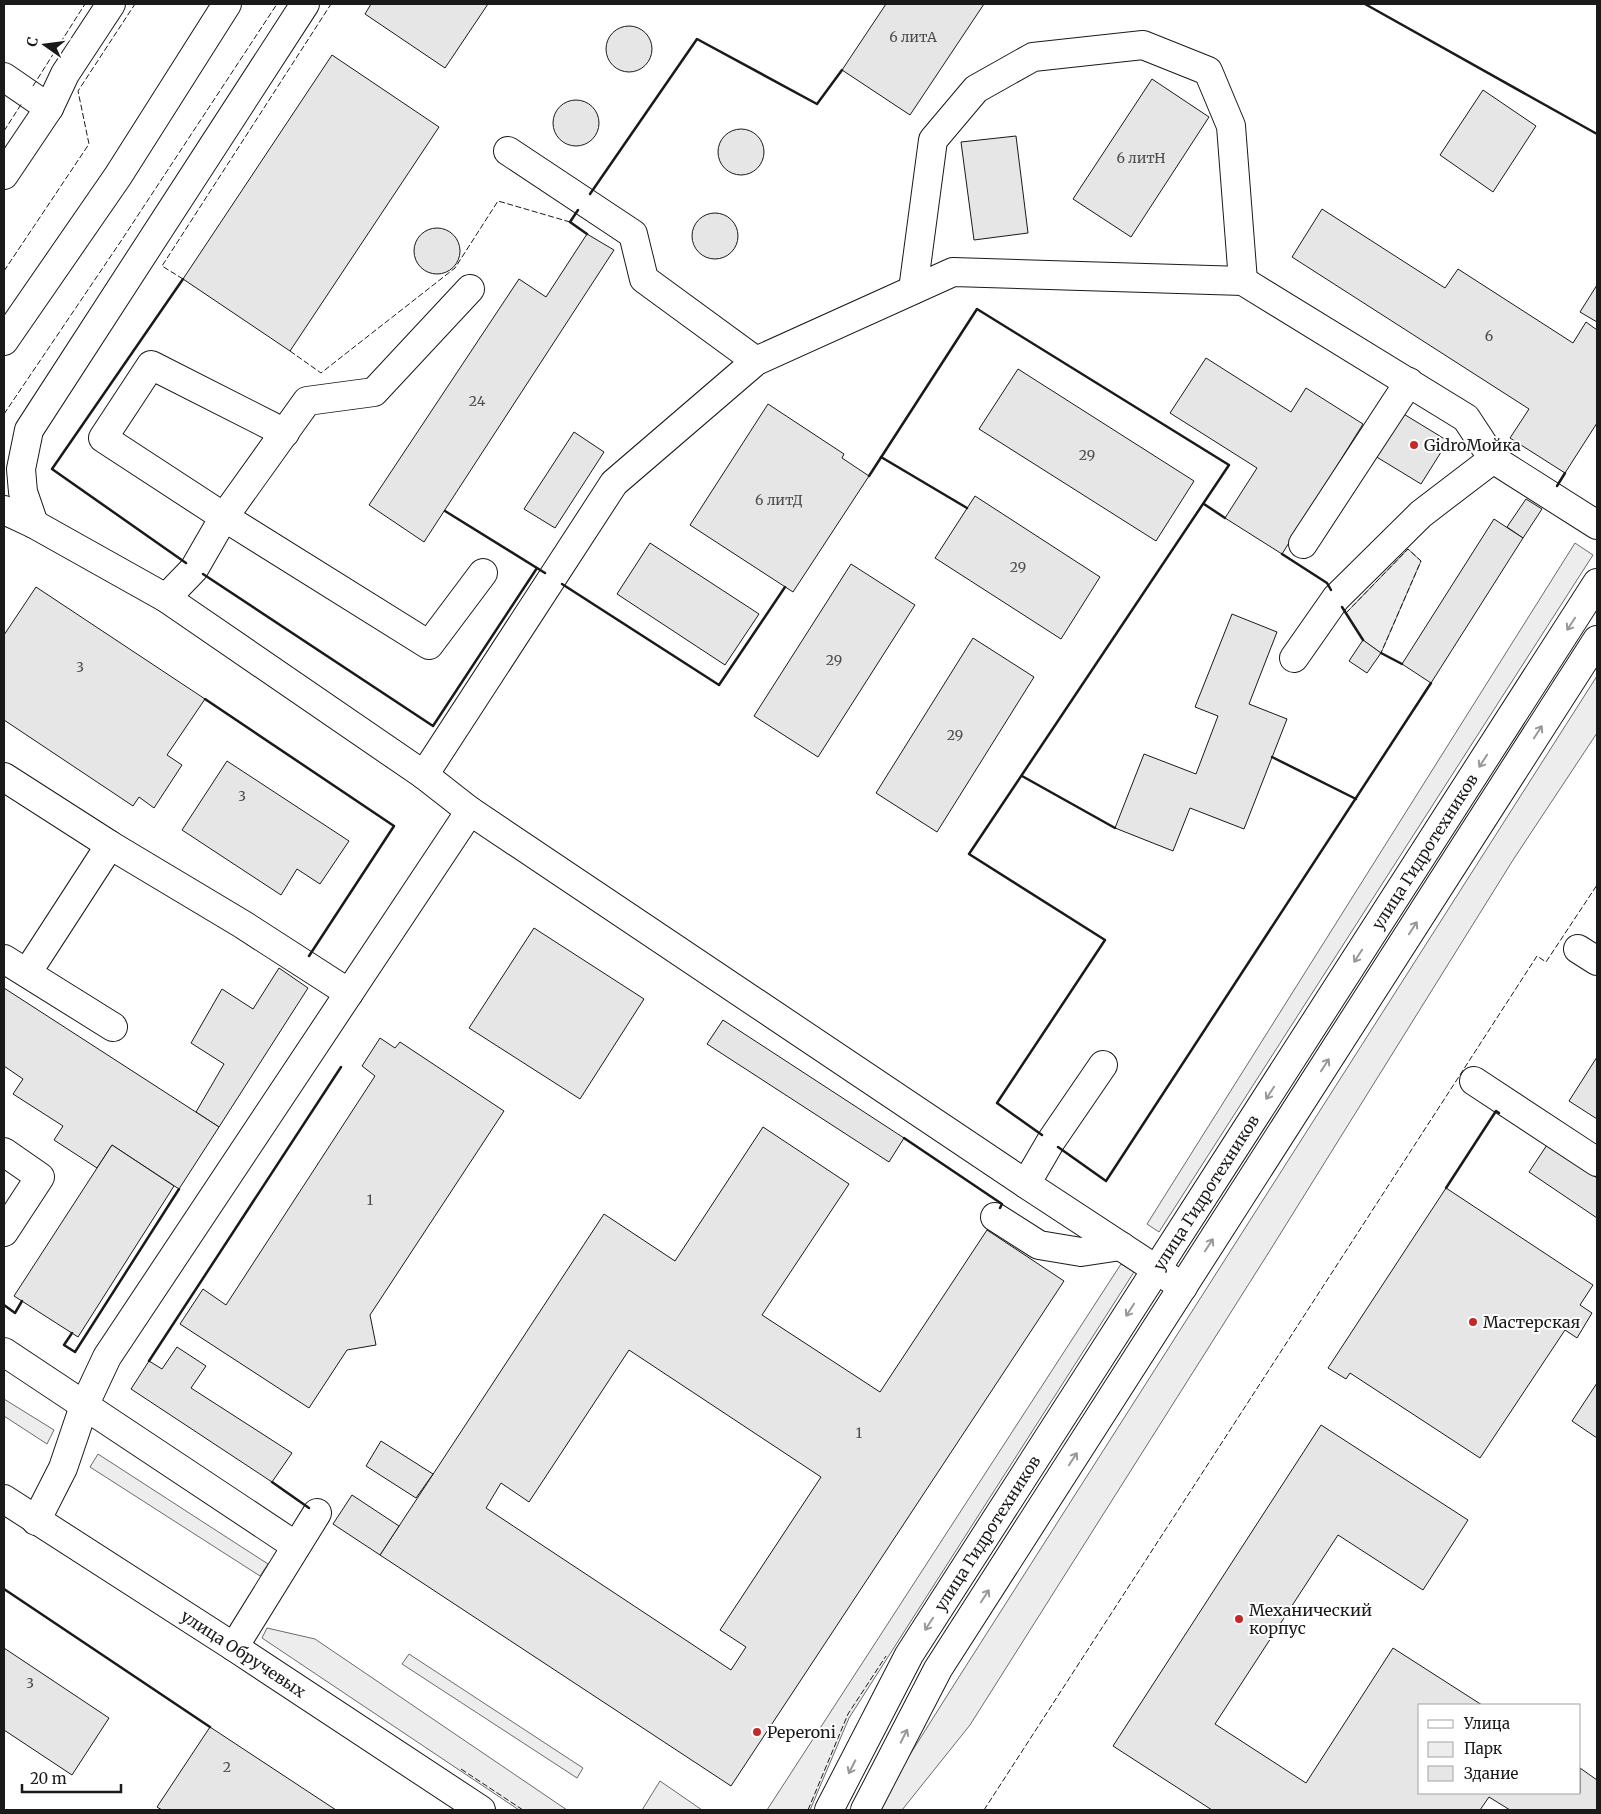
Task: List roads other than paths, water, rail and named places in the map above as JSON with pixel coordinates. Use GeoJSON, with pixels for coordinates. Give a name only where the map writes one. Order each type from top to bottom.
{"type":"FeatureCollection","features":[{"type":"Feature","properties":{"kind":"street"},"geometry":{"type":"LineString","coordinates":[[4,175],[49,108],[65,74],[111,4]]}},
{"type":"Feature","properties":{"kind":"street"},"geometry":{"type":"LineString","coordinates":[[4,341],[118,176],[227,4]]}},
{"type":"Feature","properties":{"kind":"street"},"geometry":{"type":"LineString","coordinates":[[34,524],[24,492],[21,469],[29,430],[305,4]]}},
{"type":"Feature","properties":{"kind":"street"},"geometry":{"type":"LineString","coordinates":[[913,290],[933,140],[976,89],[1033,57],[1143,46],[1208,71],[1231,126],[1243,281]]}},
{"type":"Feature","properties":{"kind":"street"},"geometry":{"type":"LineString","coordinates":[[4,78],[49,108]]}},
{"type":"Feature","properties":{"kind":"street"},"geometry":{"type":"LineString","coordinates":[[508,151],[633,234],[644,279],[756,360]]}},
{"type":"Feature","properties":{"kind":"street"},"geometry":{"type":"LineString","coordinates":[[424,775],[614,483],[756,360],[953,272],[1243,281],[1466,418],[1493,459],[1597,525]]}},
{"type":"Feature","properties":{"kind":"street"},"geometry":{"type":"LineString","coordinates":[[166,598],[194,569],[224,517],[307,401],[374,392],[470,289]]}},
{"type":"Feature","properties":{"kind":"street"},"geometry":{"type":"LineString","coordinates":[[285,433],[151,365],[103,438],[224,517],[429,645],[483,572]]}},
{"type":"Feature","properties":{"kind":"street"},"geometry":{"type":"LineString","coordinates":[[1303,544],[1409,382]]}},
{"type":"Feature","properties":{"kind":"street"},"geometry":{"type":"LineString","coordinates":[[1294,658],[1336,598],[1343,591],[1422,514],[1493,459]]}},
{"type":"Feature","properties":{"kind":"street"},"geometry":{"type":"LineString","coordinates":[[4,510],[34,524],[166,598],[424,775],[470,811],[1026,1184],[1183,1286]]}},
{"type":"Feature","properties":{"kind":"street","name":"улица Гидротехников"},"geometry":{"type":"LineString","coordinates":[[830,1810],[909,1655],[1597,583]]}},
{"type":"Feature","properties":{"kind":"street","name":"улица Гидротехников"},"geometry":{"type":"LineString","coordinates":[[865,1810],[938,1669],[1597,640]]}},
{"type":"Feature","properties":{"kind":"street"},"geometry":{"type":"LineString","coordinates":[[4,777],[110,845],[242,924],[349,993]]}},
{"type":"Feature","properties":{"kind":"street"},"geometry":{"type":"LineString","coordinates":[[36,1521],[63,1468],[84,1406],[107,1356],[470,811]]}},
{"type":"Feature","properties":{"kind":"street"},"geometry":{"type":"LineString","coordinates":[[27,973],[110,845]]}},
{"type":"Feature","properties":{"kind":"street"},"geometry":{"type":"LineString","coordinates":[[4,959],[113,1027]]}},
{"type":"Feature","properties":{"kind":"street"},"geometry":{"type":"LineString","coordinates":[[1026,1184],[1051,1141],[1103,1065]]}},
{"type":"Feature","properties":{"kind":"street"},"geometry":{"type":"LineString","coordinates":[[1474,1081],[1597,1162]]}},
{"type":"Feature","properties":{"kind":"street"},"geometry":{"type":"LineString","coordinates":[[4,1152],[40,1177],[4,1232]]}},
{"type":"Feature","properties":{"kind":"street"},"geometry":{"type":"LineString","coordinates":[[995,1217],[1040,1245],[1080,1252],[1121,1246]]}},
{"type":"Feature","properties":{"kind":"street"},"geometry":{"type":"LineString","coordinates":[[4,1352],[296,1546]]}},
{"type":"Feature","properties":{"kind":"street","name":"улица Обручевых"},"geometry":{"type":"LineString","coordinates":[[4,1499],[234,1647],[481,1810]]}},
{"type":"Feature","properties":{"kind":"street"},"geometry":{"type":"LineString","coordinates":[[234,1647],[317,1513]]}},
{"type":"Feature","properties":{"kind":"place","name":"GidroМойка"},"geometry":{"type":"Point","coordinates":[1414,445]}},
{"type":"Feature","properties":{"kind":"place","name":"Мастерская"},"geometry":{"type":"Point","coordinates":[1473,1322]}},
{"type":"Feature","properties":{"kind":"place","name":"Механический корпус"},"geometry":{"type":"Point","coordinates":[1239,1619]}},
{"type":"Feature","properties":{"kind":"place","name":"Peperoni"},"geometry":{"type":"Point","coordinates":[757,1732]}}]}
